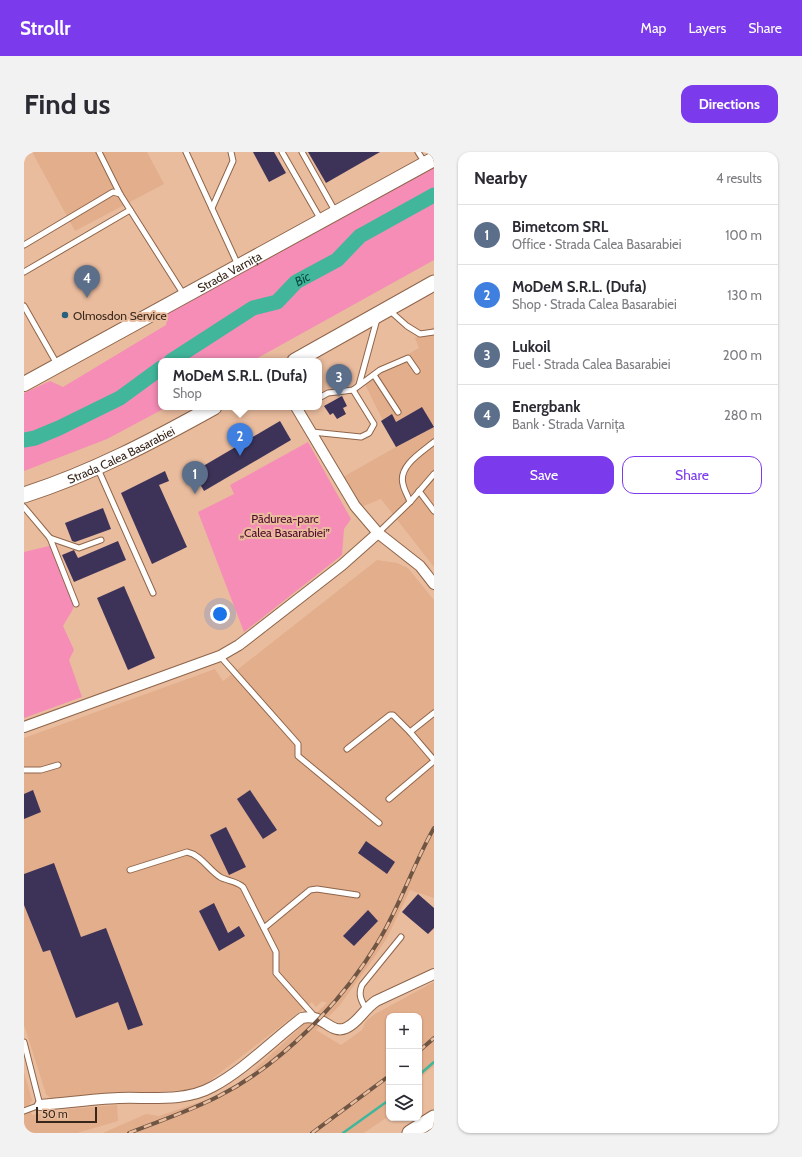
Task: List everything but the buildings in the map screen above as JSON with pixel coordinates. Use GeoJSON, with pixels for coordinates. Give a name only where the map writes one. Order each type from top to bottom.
{"type":"FeatureCollection","features":[{"type":"Feature","properties":{"kind":"main road"},"geometry":{"type":"LineString","coordinates":[[300,358],[434,283]]}},
{"type":"Feature","properties":{"kind":"main road","name":"Strada Calea Basarabiei"},"geometry":{"type":"LineString","coordinates":[[24,495],[97,468],[144,446],[209,410]]}},
{"type":"Feature","properties":{"kind":"main road"},"geometry":{"type":"LineString","coordinates":[[410,1133],[431,1122]]}},
{"type":"Feature","properties":{"kind":"street","name":"Strada Varnița"},"geometry":{"type":"LineString","coordinates":[[24,384],[321,220],[426,158]]}},
{"type":"Feature","properties":{"kind":"street"},"geometry":{"type":"LineString","coordinates":[[300,410],[311,432],[355,506],[378,533],[420,566],[434,584]]}},
{"type":"Feature","properties":{"kind":"street"},"geometry":{"type":"LineString","coordinates":[[24,726],[220,656],[239,645],[336,569],[378,533]]}},
{"type":"Feature","properties":{"kind":"street"},"geometry":{"type":"LineString","coordinates":[[40,1105],[118,1098],[178,1097],[195,1094],[212,1087],[233,1073],[302,1018],[315,1017],[334,1029],[341,1030],[353,1024],[366,1009],[376,1001],[434,974]]}},
{"type":"Feature","properties":{"kind":"lane"},"geometry":{"type":"LineString","coordinates":[[99,152],[120,194],[184,295]]}},
{"type":"Feature","properties":{"kind":"lane"},"geometry":{"type":"LineString","coordinates":[[186,152],[226,242],[238,265]]}},
{"type":"Feature","properties":{"kind":"lane"},"geometry":{"type":"LineString","coordinates":[[212,208],[234,161],[231,152]]}},
{"type":"Feature","properties":{"kind":"lane"},"geometry":{"type":"LineString","coordinates":[[282,152],[321,220]]}},
{"type":"Feature","properties":{"kind":"lane"},"geometry":{"type":"LineString","coordinates":[[302,152],[335,212]]}},
{"type":"Feature","properties":{"kind":"lane"},"geometry":{"type":"LineString","coordinates":[[24,245],[113,192],[120,194]]}},
{"type":"Feature","properties":{"kind":"lane"},"geometry":{"type":"LineString","coordinates":[[24,272],[130,210]]}},
{"type":"Feature","properties":{"kind":"lane"},"geometry":{"type":"LineString","coordinates":[[24,306],[58,365]]}},
{"type":"Feature","properties":{"kind":"lane"},"geometry":{"type":"LineString","coordinates":[[359,386],[383,312],[420,334],[434,332]]}},
{"type":"Feature","properties":{"kind":"lane"},"geometry":{"type":"LineString","coordinates":[[322,396],[328,393],[353,390],[374,375],[408,358],[416,371]]}},
{"type":"Feature","properties":{"kind":"lane"},"geometry":{"type":"LineString","coordinates":[[374,375],[398,412]]}},
{"type":"Feature","properties":{"kind":"lane"},"geometry":{"type":"LineString","coordinates":[[311,432],[361,437],[369,433],[374,424],[353,390]]}},
{"type":"Feature","properties":{"kind":"lane"},"geometry":{"type":"LineString","coordinates":[[410,502],[402,484],[403,475],[408,464],[434,442]]}},
{"type":"Feature","properties":{"kind":"lane"},"geometry":{"type":"LineString","coordinates":[[97,468],[154,593]]}},
{"type":"Feature","properties":{"kind":"lane"},"geometry":{"type":"LineString","coordinates":[[378,533],[410,502],[434,474]]}},
{"type":"Feature","properties":{"kind":"lane"},"geometry":{"type":"LineString","coordinates":[[419,491],[434,511]]}},
{"type":"Feature","properties":{"kind":"lane"},"geometry":{"type":"LineString","coordinates":[[24,507],[50,538],[76,604]]}},
{"type":"Feature","properties":{"kind":"lane"},"geometry":{"type":"LineString","coordinates":[[50,538],[80,548],[101,540]]}},
{"type":"Feature","properties":{"kind":"lane"},"geometry":{"type":"LineString","coordinates":[[220,656],[298,744],[298,756],[379,823]]}},
{"type":"Feature","properties":{"kind":"lane"},"geometry":{"type":"LineString","coordinates":[[410,732],[434,713]]}},
{"type":"Feature","properties":{"kind":"lane"},"geometry":{"type":"LineString","coordinates":[[347,749],[390,715],[393,715],[434,760],[389,799]]}},
{"type":"Feature","properties":{"kind":"lane"},"geometry":{"type":"LineString","coordinates":[[24,770],[41,770],[58,765]]}},
{"type":"Feature","properties":{"kind":"lane"},"geometry":{"type":"LineString","coordinates":[[130,870],[187,852],[191,853],[219,876],[243,887],[276,952],[276,973],[315,1017]]}},
{"type":"Feature","properties":{"kind":"lane"},"geometry":{"type":"LineString","coordinates":[[264,928],[310,890],[317,889],[357,895]]}},
{"type":"Feature","properties":{"kind":"lane"},"geometry":{"type":"LineString","coordinates":[[366,1009],[360,998],[362,985],[401,937]]}},
{"type":"Feature","properties":{"kind":"lane"},"geometry":{"type":"LineString","coordinates":[[24,1042],[40,1105],[24,1111]]}},
{"type":"Feature","properties":{"kind":"shaded area"},"geometry":{"type":"Polygon","coordinates":[[[32,152],[147,152],[164,184],[75,231],[32,152]]]}},
{"type":"Feature","properties":{"kind":"shaded area"},"geometry":{"type":"Polygon","coordinates":[[[434,327],[434,567],[381,499],[361,507],[343,477],[396,447],[363,380],[419,348],[415,338],[434,327]]]}},
{"type":"Feature","properties":{"kind":"shaded area"},"geometry":{"type":"Polygon","coordinates":[[[377,560],[397,563],[408,568],[434,600],[434,898],[410,890],[387,938],[373,959],[340,1005],[316,1030],[341,1045],[362,1030],[366,1021],[375,1014],[434,982],[434,1066],[422,1076],[422,1013],[386,1013],[386,1118],[364,1133],[103,1133],[146,1114],[159,1116],[211,1098],[228,1089],[254,1073],[254,1070],[327,1003],[322,1001],[316,1007],[312,1002],[203,1086],[185,1090],[53,1099],[46,1094],[24,1025],[24,738],[215,669],[223,681],[377,560]]]}},
{"type":"Feature","properties":{"kind":"shaded area"},"geometry":{"type":"Polygon","coordinates":[[[24,1072],[32,1100],[29,1105],[32,1115],[70,1109],[117,1105],[118,1121],[77,1133],[24,1133],[24,1072]]]}},
{"type":"Feature","properties":{"kind":"green space"},"geometry":{"type":"Polygon","coordinates":[[[434,168],[434,260],[257,358],[158,358],[158,410],[161,410],[107,439],[24,471],[24,393],[50,381],[63,387],[166,325],[168,312],[434,168]]]}},
{"type":"Feature","properties":{"kind":"green space","name":"Pădurea-parc „Calea Basarabiei”"},"geometry":{"type":"Polygon","coordinates":[[[308,442],[351,519],[344,529],[342,555],[244,632],[198,512],[234,494],[230,485],[308,442]]]}},
{"type":"Feature","properties":{"kind":"green space"},"geometry":{"type":"Polygon","coordinates":[[[53,545],[74,600],[73,609],[63,626],[74,650],[69,660],[82,697],[24,718],[24,552],[53,545]]]}},
{"type":"Feature","properties":{"kind":"waterway","name":"Bîc"},"geometry":{"type":"LineString","coordinates":[[176,358],[253,308],[277,302],[296,282],[337,260],[360,236],[434,195]]}},
{"type":"Feature","properties":{"kind":"waterway","name":"Bîc"},"geometry":{"type":"LineString","coordinates":[[24,440],[35,438],[59,428],[120,398],[158,370]]}},
{"type":"Feature","properties":{"kind":"waterway"},"geometry":{"type":"LineString","coordinates":[[422,1072],[434,1062]]}},
{"type":"Feature","properties":{"kind":"waterway"},"geometry":{"type":"LineString","coordinates":[[343,1133],[386,1102]]}},
{"type":"Feature","properties":{"kind":"railway"},"geometry":{"type":"LineString","coordinates":[[129,1133],[197,1106],[242,1083],[288,1049],[309,1030],[347,987],[378,942],[434,828]]}},
{"type":"Feature","properties":{"kind":"railway"},"geometry":{"type":"LineString","coordinates":[[421,1049],[434,1038]]}},
{"type":"Feature","properties":{"kind":"railway"},"geometry":{"type":"LineString","coordinates":[[312,1133],[386,1078]]}},
{"type":"Feature","properties":{"kind":"place","name":"Energbank"},"geometry":{"type":"Point","coordinates":[87,298]}},
{"type":"Feature","properties":{"kind":"place","name":"Olmosdon Service"},"geometry":{"type":"Point","coordinates":[65,315]}},
{"type":"Feature","properties":{"kind":"place","name":"Lukoil"},"geometry":{"type":"Point","coordinates":[339,397]}},
{"type":"Feature","properties":{"kind":"place","name":"MoDeM S.R.L. (Dufa)"},"geometry":{"type":"Point","coordinates":[240,456]}},
{"type":"Feature","properties":{"kind":"place","name":"Bimetcom SRL"},"geometry":{"type":"Point","coordinates":[195,494]}}]}
